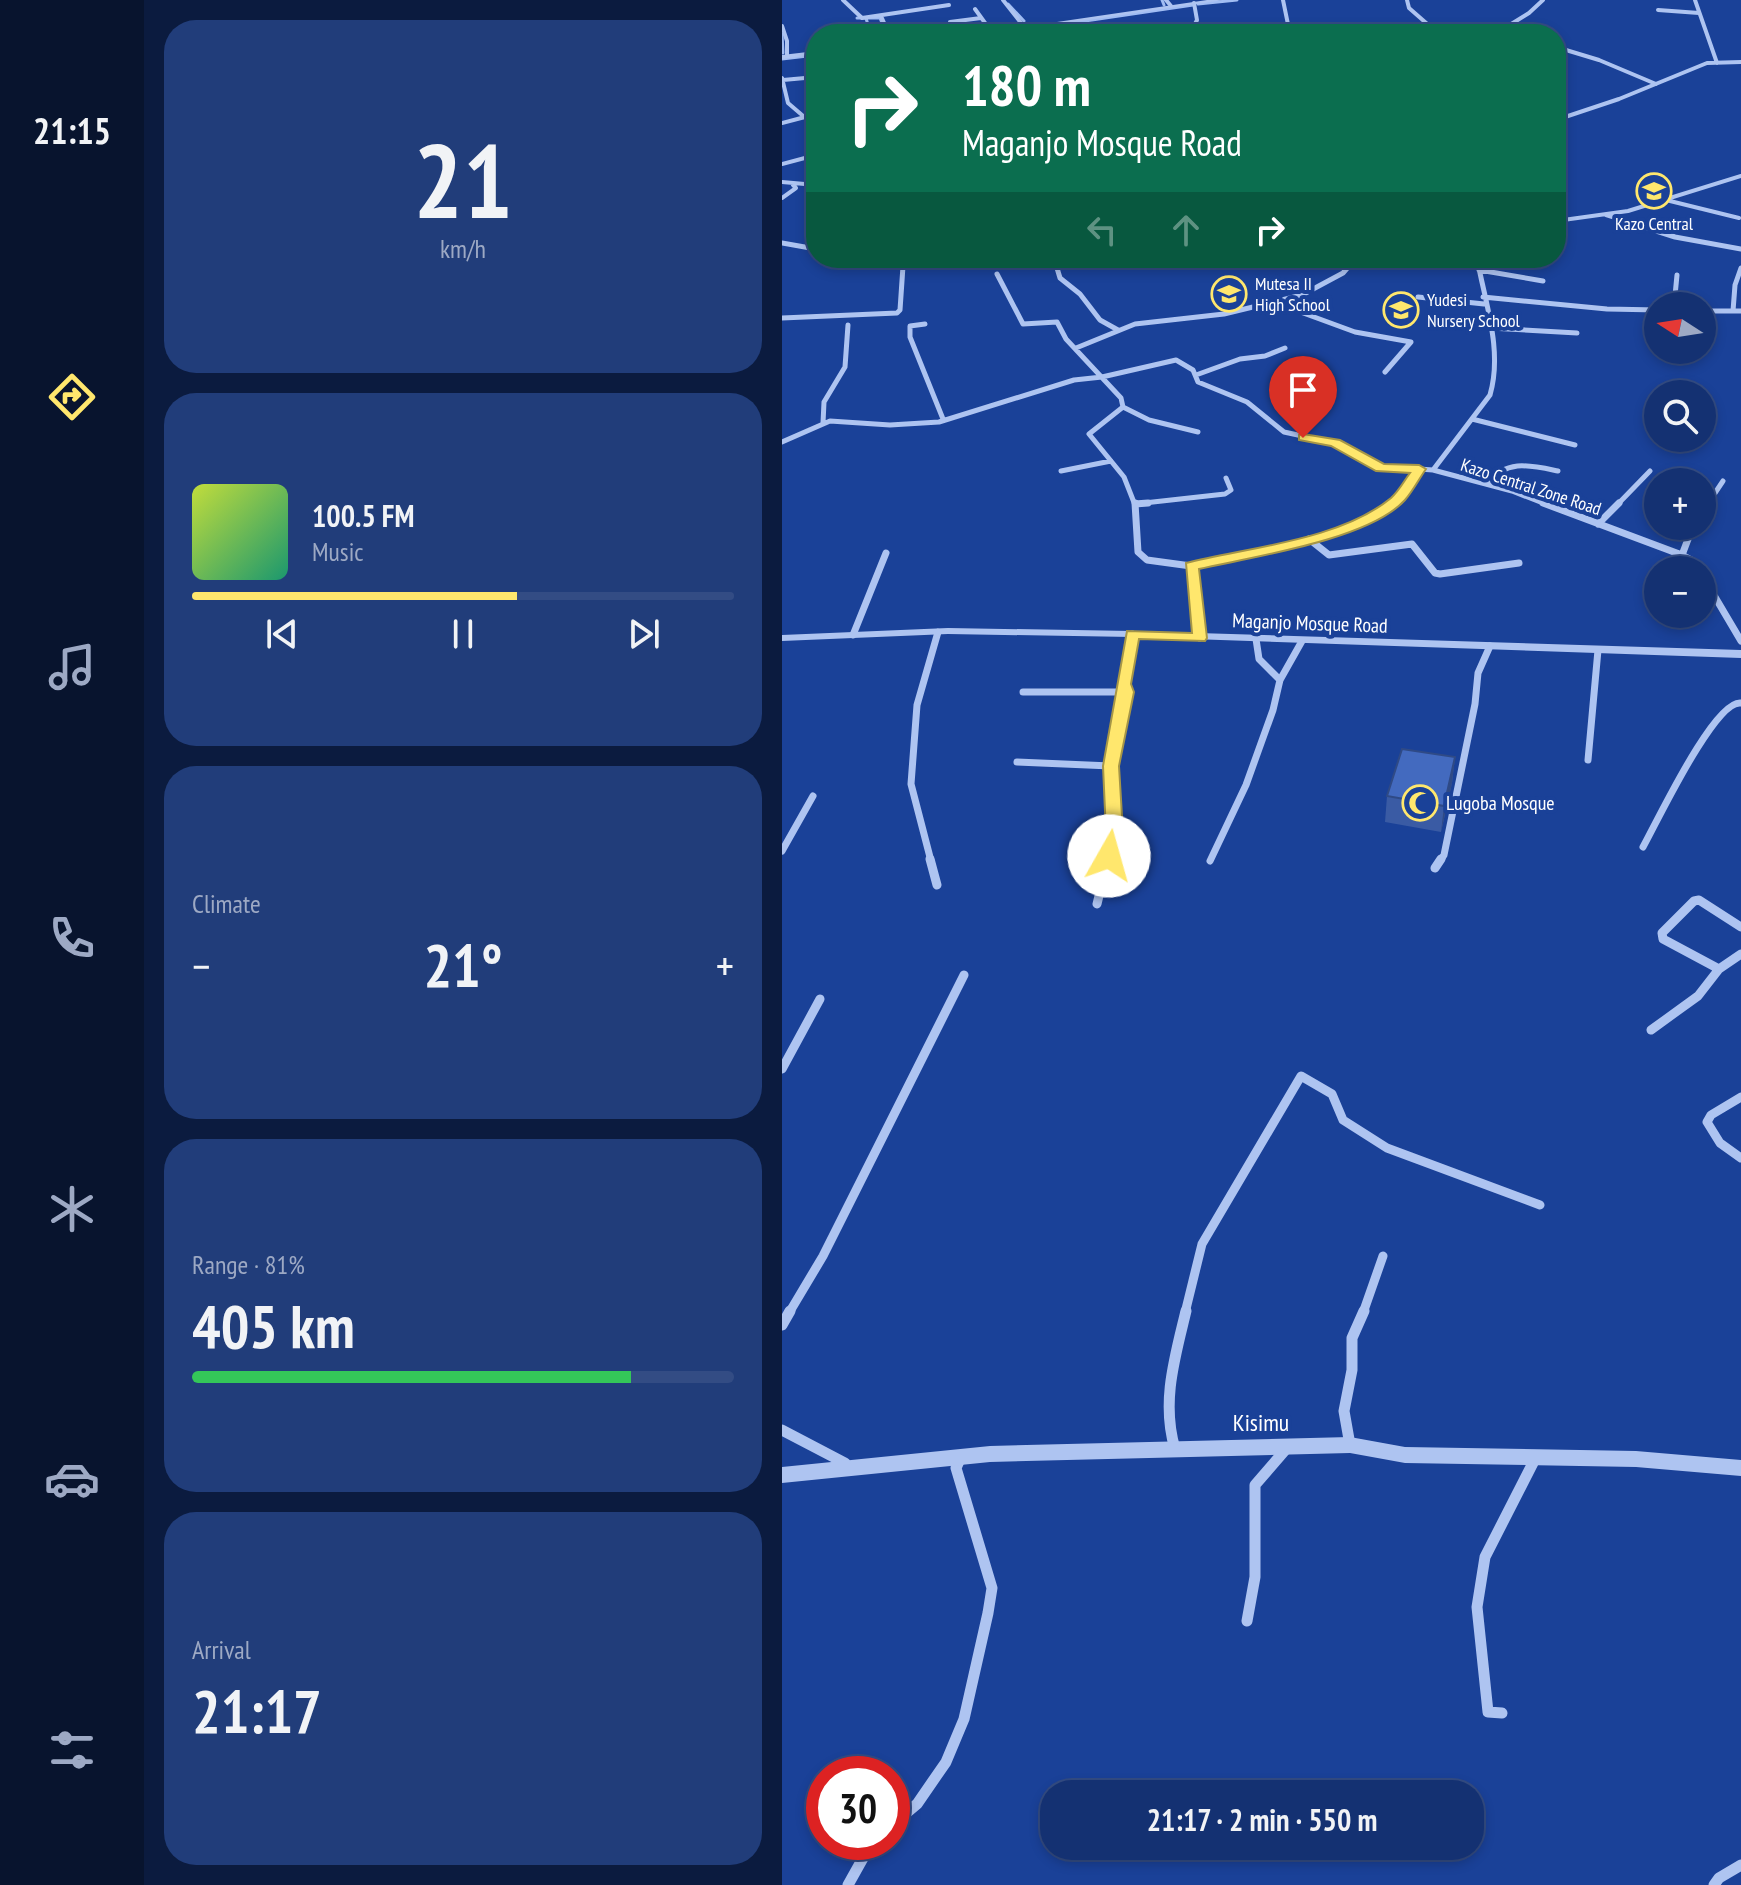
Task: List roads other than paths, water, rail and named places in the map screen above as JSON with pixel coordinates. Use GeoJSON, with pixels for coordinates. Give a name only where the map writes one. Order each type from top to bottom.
{"type":"FeatureCollection","features":[{"type":"Feature","properties":{"kind":"street"},"geometry":{"type":"LineString","coordinates":[[843,0],[857,16],[881,16],[926,4],[949,5]]}},
{"type":"Feature","properties":{"kind":"street"},"geometry":{"type":"LineString","coordinates":[[1003,0],[1022,24]]}},
{"type":"Feature","properties":{"kind":"street"},"geometry":{"type":"LineString","coordinates":[[1059,24],[1169,3],[1221,0]]}},
{"type":"Feature","properties":{"kind":"street"},"geometry":{"type":"LineString","coordinates":[[1283,0],[1288,24]]}},
{"type":"Feature","properties":{"kind":"street"},"geometry":{"type":"LineString","coordinates":[[1407,0],[1409,8],[1427,24]]}},
{"type":"Feature","properties":{"kind":"street"},"geometry":{"type":"LineString","coordinates":[[1511,24],[1543,0]]}},
{"type":"Feature","properties":{"kind":"street"},"geometry":{"type":"LineString","coordinates":[[1695,0],[1717,63]]}},
{"type":"Feature","properties":{"kind":"street"},"geometry":{"type":"LineString","coordinates":[[1194,3],[1195,24]]}},
{"type":"Feature","properties":{"kind":"street"},"geometry":{"type":"LineString","coordinates":[[975,9],[985,24]]}},
{"type":"Feature","properties":{"kind":"street"},"geometry":{"type":"LineString","coordinates":[[1658,10],[1699,13]]}},
{"type":"Feature","properties":{"kind":"street"},"geometry":{"type":"LineString","coordinates":[[881,16],[885,24]]}},
{"type":"Feature","properties":{"kind":"street"},"geometry":{"type":"LineString","coordinates":[[950,22],[981,18]]}},
{"type":"Feature","properties":{"kind":"street"},"geometry":{"type":"LineString","coordinates":[[782,26],[787,41],[784,56],[806,54]]}},
{"type":"Feature","properties":{"kind":"street"},"geometry":{"type":"LineString","coordinates":[[1566,50],[1657,84]]}},
{"type":"Feature","properties":{"kind":"street"},"geometry":{"type":"LineString","coordinates":[[1566,116],[1657,84],[1689,69],[1741,62]]}},
{"type":"Feature","properties":{"kind":"street"},"geometry":{"type":"LineString","coordinates":[[805,117],[788,103],[782,79],[806,78]]}},
{"type":"Feature","properties":{"kind":"street"},"geometry":{"type":"LineString","coordinates":[[782,123],[805,117]]}},
{"type":"Feature","properties":{"kind":"street"},"geometry":{"type":"LineString","coordinates":[[782,164],[806,158]]}},
{"type":"Feature","properties":{"kind":"street"},"geometry":{"type":"LineString","coordinates":[[1566,220],[1604,215],[1666,200],[1741,176]]}},
{"type":"Feature","properties":{"kind":"street"},"geometry":{"type":"LineString","coordinates":[[1728,179],[1741,185]]}},
{"type":"Feature","properties":{"kind":"street"},"geometry":{"type":"LineString","coordinates":[[782,182],[806,185]]}},
{"type":"Feature","properties":{"kind":"street"},"geometry":{"type":"LineString","coordinates":[[782,198],[794,191],[796,188],[793,185]]}},
{"type":"Feature","properties":{"kind":"street"},"geometry":{"type":"LineString","coordinates":[[1666,200],[1739,218]]}},
{"type":"Feature","properties":{"kind":"street"},"geometry":{"type":"LineString","coordinates":[[1604,215],[1675,237],[1741,249]]}},
{"type":"Feature","properties":{"kind":"street"},"geometry":{"type":"LineString","coordinates":[[782,243],[804,247]]}},
{"type":"Feature","properties":{"kind":"street"},"geometry":{"type":"LineString","coordinates":[[782,318],[900,312],[903,268]]}},
{"type":"Feature","properties":{"kind":"street"},"geometry":{"type":"LineString","coordinates":[[1057,268],[1060,278],[1080,294],[1100,320],[1118,330]]}},
{"type":"Feature","properties":{"kind":"street"},"geometry":{"type":"LineString","coordinates":[[1076,348],[1145,322],[1208,316],[1276,303],[1334,279],[1350,268]]}},
{"type":"Feature","properties":{"kind":"street"},"geometry":{"type":"LineString","coordinates":[[1733,311],[1735,285],[1741,268]]}},
{"type":"Feature","properties":{"kind":"street"},"geometry":{"type":"LineString","coordinates":[[1479,270],[1543,281]]}},
{"type":"Feature","properties":{"kind":"street","name":"Kazo Central Zone Road"},"geometry":{"type":"LineString","coordinates":[[1479,270],[1496,360],[1494,384],[1490,395],[1433,470],[1486,484],[1682,555]]}},
{"type":"Feature","properties":{"kind":"street"},"geometry":{"type":"LineString","coordinates":[[997,274],[1023,324],[1055,321],[1066,339],[1121,398],[1123,407],[1132,414],[1164,425],[1198,432]]}},
{"type":"Feature","properties":{"kind":"street"},"geometry":{"type":"LineString","coordinates":[[1675,292],[1677,275]]}},
{"type":"Feature","properties":{"kind":"street"},"geometry":{"type":"LineString","coordinates":[[1418,297],[1644,310]]}},
{"type":"Feature","properties":{"kind":"street"},"geometry":{"type":"LineString","coordinates":[[1276,303],[1355,332],[1411,342],[1385,372]]}},
{"type":"Feature","properties":{"kind":"street"},"geometry":{"type":"LineString","coordinates":[[1716,311],[1741,311]]}},
{"type":"Feature","properties":{"kind":"street"},"geometry":{"type":"LineString","coordinates":[[925,324],[910,326],[910,337],[943,419]]}},
{"type":"Feature","properties":{"kind":"street"},"geometry":{"type":"LineString","coordinates":[[823,423],[824,402],[845,367],[848,325]]}},
{"type":"Feature","properties":{"kind":"street"},"geometry":{"type":"LineString","coordinates":[[1490,328],[1577,333]]}},
{"type":"Feature","properties":{"kind":"street"},"geometry":{"type":"LineString","coordinates":[[1196,375],[1240,359],[1265,356],[1285,348]]}},
{"type":"Feature","properties":{"kind":"street"},"geometry":{"type":"LineString","coordinates":[[784,439],[823,423],[839,421],[929,424],[1074,380],[1102,377],[1176,360],[1193,370],[1198,382],[1247,402],[1284,432],[1335,443],[1381,468],[1433,470]]}},
{"type":"Feature","properties":{"kind":"street"},"geometry":{"type":"LineString","coordinates":[[1123,407],[1089,432],[1122,473],[1135,504],[1138,552],[1147,560],[1191,566],[1309,539],[1369,519],[1399,499],[1419,469]]}},
{"type":"Feature","properties":{"kind":"street"},"geometry":{"type":"LineString","coordinates":[[1472,419],[1575,445]]}},
{"type":"Feature","properties":{"kind":"street"},"geometry":{"type":"LineString","coordinates":[[1061,471],[1111,461]]}},
{"type":"Feature","properties":{"kind":"street"},"geometry":{"type":"LineString","coordinates":[[1486,484],[1498,470],[1518,465],[1558,471]]}},
{"type":"Feature","properties":{"kind":"street"},"geometry":{"type":"LineString","coordinates":[[1598,524],[1644,477]]}},
{"type":"Feature","properties":{"kind":"street"},"geometry":{"type":"LineString","coordinates":[[1135,504],[1225,494],[1231,490],[1226,478]]}},
{"type":"Feature","properties":{"kind":"street"},"geometry":{"type":"LineString","coordinates":[[1716,491],[1723,481]]}},
{"type":"Feature","properties":{"kind":"street"},"geometry":{"type":"LineString","coordinates":[[1309,539],[1329,555],[1412,544],[1435,573],[1440,574],[1519,563]]}},
{"type":"Feature","properties":{"kind":"street"},"geometry":{"type":"LineString","coordinates":[[1682,555],[1688,540]]}},
{"type":"Feature","properties":{"kind":"street"},"geometry":{"type":"LineString","coordinates":[[853,635],[886,553]]}},
{"type":"Feature","properties":{"kind":"street"},"geometry":{"type":"LineString","coordinates":[[1191,566],[1200,638]]}},
{"type":"Feature","properties":{"kind":"street","name":"Kazo Central Zone Road"},"geometry":{"type":"LineString","coordinates":[[1716,599],[1741,641]]}},
{"type":"Feature","properties":{"kind":"street"},"geometry":{"type":"LineString","coordinates":[[937,885],[911,784],[917,705],[938,632]]}},
{"type":"Feature","properties":{"kind":"street","name":"Maganjo Mosque Road"},"geometry":{"type":"LineString","coordinates":[[782,638],[938,632],[1132,634],[1741,654]]}},
{"type":"Feature","properties":{"kind":"street"},"geometry":{"type":"LineString","coordinates":[[1097,904],[1115,833],[1111,766],[1126,692],[1124,684],[1132,634]]}},
{"type":"Feature","properties":{"kind":"street"},"geometry":{"type":"LineString","coordinates":[[1256,639],[1259,659],[1280,680]]}},
{"type":"Feature","properties":{"kind":"street"},"geometry":{"type":"LineString","coordinates":[[1210,861],[1246,785],[1273,710],[1280,680],[1302,641]]}},
{"type":"Feature","properties":{"kind":"street"},"geometry":{"type":"LineString","coordinates":[[1435,868],[1444,855],[1475,704],[1478,673],[1490,646]]}},
{"type":"Feature","properties":{"kind":"street"},"geometry":{"type":"LineString","coordinates":[[1588,760],[1598,650]]}},
{"type":"Feature","properties":{"kind":"street"},"geometry":{"type":"LineString","coordinates":[[1023,692],[1126,692]]}},
{"type":"Feature","properties":{"kind":"street"},"geometry":{"type":"LineString","coordinates":[[1643,847],[1688,768],[1696,747],[1726,707],[1735,702],[1741,703]]}},
{"type":"Feature","properties":{"kind":"street"},"geometry":{"type":"LineString","coordinates":[[1017,762],[1111,766]]}},
{"type":"Feature","properties":{"kind":"street"},"geometry":{"type":"LineString","coordinates":[[782,851],[813,796]]}},
{"type":"Feature","properties":{"kind":"street"},"geometry":{"type":"LineString","coordinates":[[1719,969],[1663,939],[1662,933],[1694,901],[1699,900],[1741,927]]}},
{"type":"Feature","properties":{"kind":"street"},"geometry":{"type":"LineString","coordinates":[[1651,1030],[1698,996],[1719,969],[1741,954]]}},
{"type":"Feature","properties":{"kind":"street"},"geometry":{"type":"LineString","coordinates":[[782,1325],[823,1256],[964,975]]}},
{"type":"Feature","properties":{"kind":"street"},"geometry":{"type":"LineString","coordinates":[[782,1069],[820,999]]}},
{"type":"Feature","properties":{"kind":"street"},"geometry":{"type":"LineString","coordinates":[[1175,1449],[1171,1436],[1168,1384],[1202,1244],[1301,1076],[1332,1094],[1343,1120],[1387,1148],[1540,1205]]}},
{"type":"Feature","properties":{"kind":"street"},"geometry":{"type":"LineString","coordinates":[[1741,1097],[1711,1115],[1707,1122],[1709,1131],[1729,1153],[1741,1158]]}},
{"type":"Feature","properties":{"kind":"street"},"geometry":{"type":"LineString","coordinates":[[1350,1445],[1344,1411],[1352,1370],[1352,1338],[1370,1299],[1383,1256]]}},
{"type":"Feature","properties":{"kind":"street"},"geometry":{"type":"LineString","coordinates":[[782,1430],[839,1462],[868,1467]]}},
{"type":"Feature","properties":{"kind":"street","name":"Kisimu"},"geometry":{"type":"LineString","coordinates":[[782,1475],[990,1454],[1350,1445],[1405,1455],[1636,1459],[1741,1468]]}},
{"type":"Feature","properties":{"kind":"street"},"geometry":{"type":"LineString","coordinates":[[1247,1621],[1255,1577],[1255,1485],[1287,1447]]}},
{"type":"Feature","properties":{"kind":"street"},"geometry":{"type":"LineString","coordinates":[[1502,1713],[1488,1712],[1477,1607],[1485,1557],[1537,1456]]}},
{"type":"Feature","properties":{"kind":"street"},"geometry":{"type":"LineString","coordinates":[[910,1810],[946,1762],[964,1719],[992,1588],[956,1468],[960,1459]]}},
{"type":"Feature","properties":{"kind":"street"},"geometry":{"type":"LineString","coordinates":[[848,1885],[862,1860]]}},
{"type":"Feature","properties":{"kind":"street"},"geometry":{"type":"LineString","coordinates":[[1714,1885],[1719,1878],[1741,1865]]}},
{"type":"Feature","properties":{"kind":"waterway"},"geometry":{"type":"LineString","coordinates":[[1162,0],[1164,5]]}},
{"type":"Feature","properties":{"kind":"waterway"},"geometry":{"type":"LineString","coordinates":[[1198,4],[1237,0]]}},
{"type":"Feature","properties":{"kind":"waterway"},"geometry":{"type":"LineString","coordinates":[[1008,4],[1024,21]]}},
{"type":"Feature","properties":{"kind":"waterway"},"geometry":{"type":"LineString","coordinates":[[1065,24],[1193,5]]}},
{"type":"Feature","properties":{"kind":"waterway"},"geometry":{"type":"LineString","coordinates":[[857,18],[866,18]]}},
{"type":"Feature","properties":{"kind":"waterway"},"geometry":{"type":"LineString","coordinates":[[866,18],[880,18],[882,23]]}},
{"type":"Feature","properties":{"kind":"waterway"},"geometry":{"type":"LineString","coordinates":[[866,18],[868,24]]}},
{"type":"Feature","properties":{"kind":"waterway"},"geometry":{"type":"LineString","coordinates":[[782,34],[783,53]]}},
{"type":"Feature","properties":{"kind":"waterway"},"geometry":{"type":"LineString","coordinates":[[782,59],[806,56]]}},
{"type":"Feature","properties":{"kind":"place","name":"Kazo Central"},"geometry":{"type":"Point","coordinates":[1654,191]}},
{"type":"Feature","properties":{"kind":"place","name":"Mutesa II High School"},"geometry":{"type":"Point","coordinates":[1229,294]}},
{"type":"Feature","properties":{"kind":"place","name":"Yudesi Nursery School"},"geometry":{"type":"Point","coordinates":[1401,310]}},
{"type":"Feature","properties":{"kind":"place","name":"Lugoba Mosque"},"geometry":{"type":"Point","coordinates":[1420,803]}}]}
